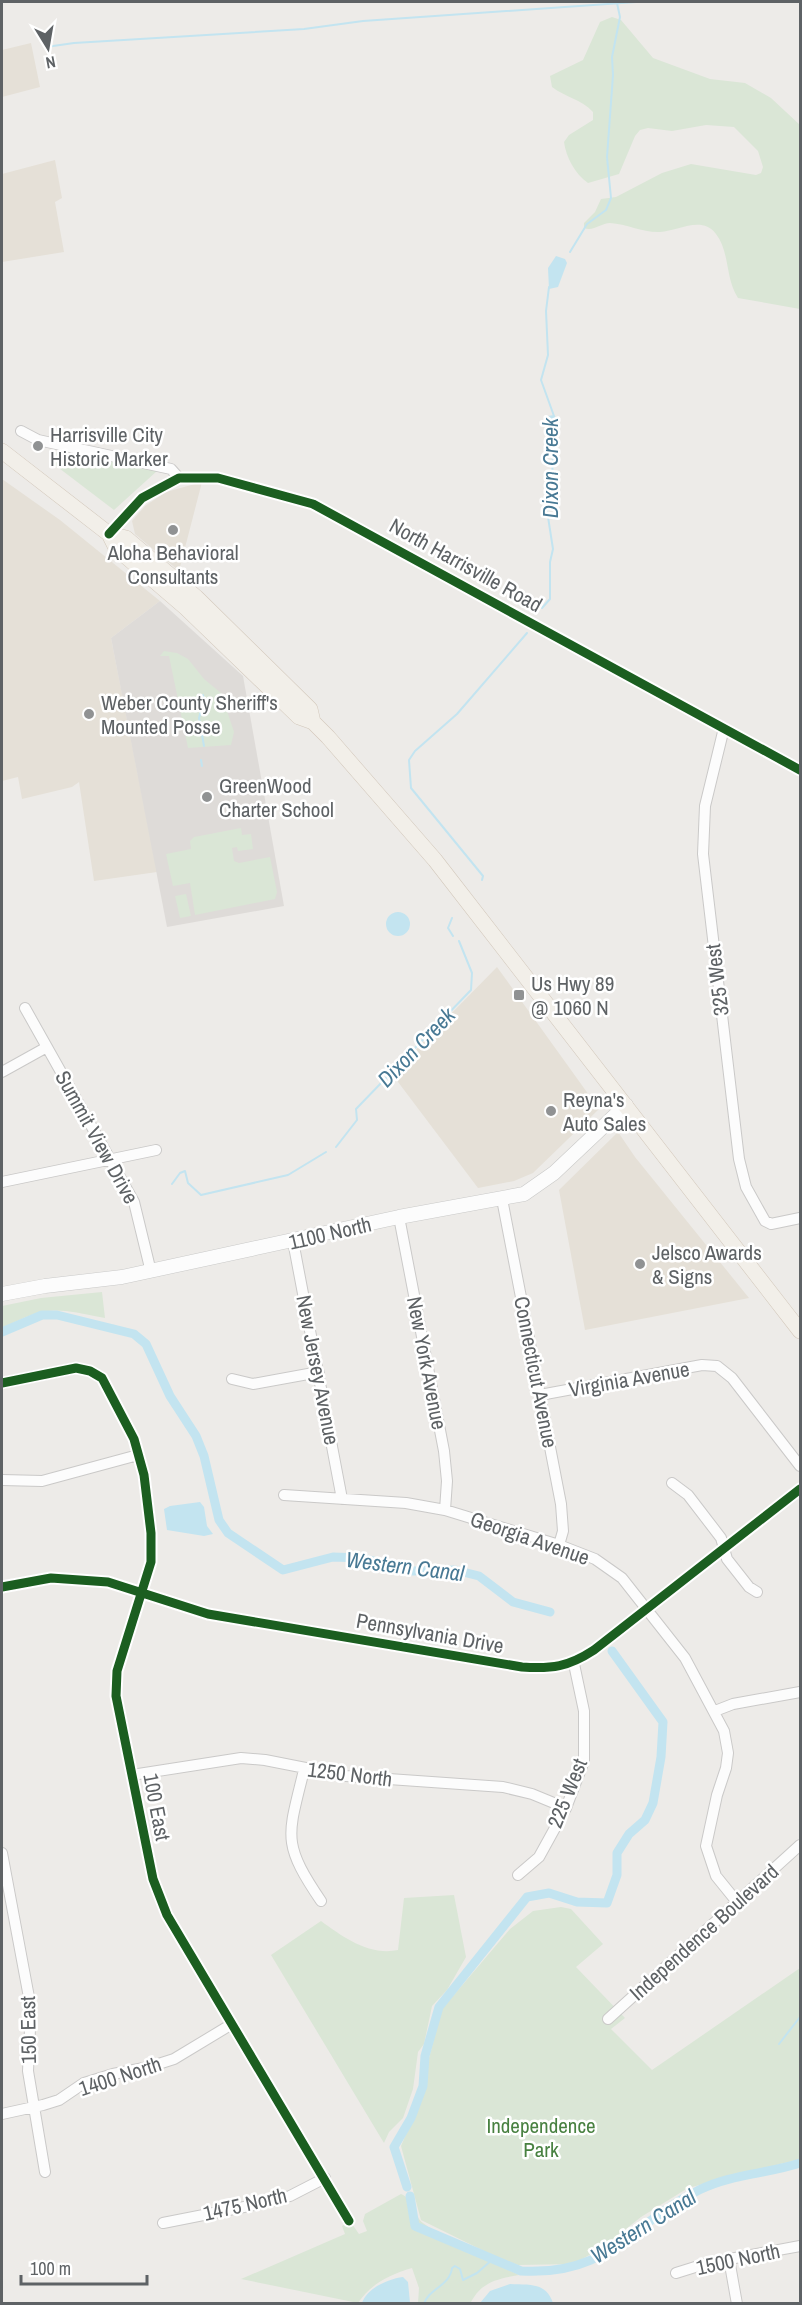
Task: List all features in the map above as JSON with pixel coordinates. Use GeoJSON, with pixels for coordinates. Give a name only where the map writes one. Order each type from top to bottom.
{"type":"FeatureCollection","features":[{"type":"Feature","properties":{"kind":"main road"},"geometry":{"type":"LineString","coordinates":[[2,451],[109,534],[126,538],[196,597],[310,709],[313,722],[413,833],[801,1331]]}},
{"type":"Feature","properties":{"kind":"street","name":"North Harrisville Road"},"geometry":{"type":"LineString","coordinates":[[21,431],[38,440],[171,469],[178,478]]}},
{"type":"Feature","properties":{"kind":"street","name":"North Harrisville Road"},"geometry":{"type":"LineString","coordinates":[[109,534],[142,498],[178,478],[218,478],[313,504],[801,770]]}},
{"type":"Feature","properties":{"kind":"street","name":"325 West"},"geometry":{"type":"LineString","coordinates":[[724,728],[705,806],[703,854],[739,1159],[753,1203],[761,1216],[771,1224],[801,1218]]}},
{"type":"Feature","properties":{"kind":"street","name":"Summit View Drive"},"geometry":{"type":"LineString","coordinates":[[25,1008],[111,1159],[138,1213],[150,1272]]}},
{"type":"Feature","properties":{"kind":"street"},"geometry":{"type":"LineString","coordinates":[[2,1072],[47,1047]]}},
{"type":"Feature","properties":{"kind":"street","name":"1100 North"},"geometry":{"type":"LineString","coordinates":[[2,1294],[150,1272],[399,1217],[524,1194],[539,1186],[626,1105]]}},
{"type":"Feature","properties":{"kind":"street"},"geometry":{"type":"LineString","coordinates":[[2,1182],[156,1150]]}},
{"type":"Feature","properties":{"kind":"street","name":"Connecticut Avenue"},"geometry":{"type":"LineString","coordinates":[[502,1199],[562,1510],[563,1531],[559,1545]]}},
{"type":"Feature","properties":{"kind":"street","name":"New York Avenue"},"geometry":{"type":"LineString","coordinates":[[399,1217],[444,1451],[445,1510]]}},
{"type":"Feature","properties":{"kind":"street","name":"New Jersey Avenue"},"geometry":{"type":"LineString","coordinates":[[293,1242],[342,1499]]}},
{"type":"Feature","properties":{"kind":"street","name":"Virginia Avenue"},"geometry":{"type":"LineString","coordinates":[[540,1395],[702,1365],[717,1366],[732,1378],[801,1466]]}},
{"type":"Feature","properties":{"kind":"street","name":"100 East"},"geometry":{"type":"LineString","coordinates":[[2,1383],[76,1368],[90,1371],[102,1378],[134,1439],[144,1475],[151,1533],[151,1562],[117,1671],[116,1696],[159,1897],[167,1915],[349,2221]]}},
{"type":"Feature","properties":{"kind":"street"},"geometry":{"type":"LineString","coordinates":[[232,1379],[253,1384],[319,1372]]}},
{"type":"Feature","properties":{"kind":"street"},"geometry":{"type":"LineString","coordinates":[[2,1480],[42,1481],[138,1455]]}},
{"type":"Feature","properties":{"kind":"street"},"geometry":{"type":"LineString","coordinates":[[672,1483],[688,1495],[721,1538],[727,1559],[748,1587],[757,1592]]}},
{"type":"Feature","properties":{"kind":"street","name":"Pennsylvania Drive"},"geometry":{"type":"LineString","coordinates":[[2,1587],[51,1578],[108,1582],[207,1614],[522,1667],[546,1669],[574,1664],[801,1490]]}},
{"type":"Feature","properties":{"kind":"street","name":"Georgia Avenue"},"geometry":{"type":"LineString","coordinates":[[284,1495],[406,1503],[445,1510],[559,1545],[595,1559],[622,1578],[648,1608],[685,1658],[724,1731],[728,1753],[726,1768],[717,1795],[706,1846],[716,1876],[737,1902]]}},
{"type":"Feature","properties":{"kind":"street","name":"225 West"},"geometry":{"type":"LineString","coordinates":[[518,1875],[539,1857],[566,1808],[584,1761],[584,1711],[574,1664]]}},
{"type":"Feature","properties":{"kind":"street"},"geometry":{"type":"LineString","coordinates":[[715,1711],[732,1704],[801,1692]]}},
{"type":"Feature","properties":{"kind":"street","name":"1250 North"},"geometry":{"type":"LineString","coordinates":[[132,1775],[214,1760],[241,1758],[265,1760],[304,1770],[346,1776],[503,1787],[532,1794],[566,1808]]}},
{"type":"Feature","properties":{"kind":"street"},"geometry":{"type":"LineString","coordinates":[[304,1770],[291,1825],[291,1842],[295,1860],[321,1901]]}},
{"type":"Feature","properties":{"kind":"street","name":"Independence Boulevard"},"geometry":{"type":"LineString","coordinates":[[608,2019],[801,1845]]}},
{"type":"Feature","properties":{"kind":"street","name":"150 East"},"geometry":{"type":"LineString","coordinates":[[2,1853],[31,2008],[28,2071],[45,2172]]}},
{"type":"Feature","properties":{"kind":"street","name":"1400 North"},"geometry":{"type":"LineString","coordinates":[[2,2114],[58,2100],[84,2083],[174,2059],[232,2024]]}},
{"type":"Feature","properties":{"kind":"street","name":"1475 North"},"geometry":{"type":"LineString","coordinates":[[163,2223],[291,2196],[325,2178]]}},
{"type":"Feature","properties":{"kind":"street","name":"1500 North"},"geometry":{"type":"LineString","coordinates":[[676,2273],[729,2259],[801,2246]]}},
{"type":"Feature","properties":{"kind":"street"},"geometry":{"type":"LineString","coordinates":[[729,2259],[737,2304]]}},
{"type":"Feature","properties":{"kind":"shaded area"},"geometry":{"type":"Polygon","coordinates":[[[31,43],[40,87],[2,97],[2,50],[31,43]]]}},
{"type":"Feature","properties":{"kind":"shaded area"},"geometry":{"type":"Polygon","coordinates":[[[55,160],[62,198],[55,202],[64,252],[2,262],[2,174],[55,160]]]}},
{"type":"Feature","properties":{"kind":"shaded area"},"geometry":{"type":"Polygon","coordinates":[[[2,479],[60,520],[160,601],[111,638],[157,872],[94,881],[79,782],[72,787],[22,799],[18,777],[2,781],[2,479]]]}},
{"type":"Feature","properties":{"kind":"shaded area"},"geometry":{"type":"Polygon","coordinates":[[[202,482],[179,571],[135,534],[132,521],[145,506],[166,492],[202,482]]]}},
{"type":"Feature","properties":{"kind":"shaded area"},"geometry":{"type":"Polygon","coordinates":[[[160,601],[243,676],[284,906],[167,927],[111,638],[160,601]]]}},
{"type":"Feature","properties":{"kind":"shaded area"},"geometry":{"type":"Polygon","coordinates":[[[497,967],[599,1109],[533,1173],[514,1181],[478,1188],[392,1074],[497,967]]]}},
{"type":"Feature","properties":{"kind":"shaded area"},"geometry":{"type":"Polygon","coordinates":[[[618,1132],[635,1157],[749,1298],[585,1330],[559,1190],[618,1132]]]}},
{"type":"Feature","properties":{"kind":"green space"},"geometry":{"type":"Polygon","coordinates":[[[612,17],[621,20],[653,58],[710,79],[745,83],[771,98],[800,125],[800,309],[738,298],[731,282],[724,249],[710,228],[697,225],[660,232],[610,223],[591,229],[584,228],[584,223],[595,212],[601,199],[616,197],[662,173],[691,164],[756,175],[761,173],[763,167],[758,151],[734,127],[706,125],[672,131],[648,128],[640,130],[635,136],[619,174],[588,183],[583,179],[572,165],[564,142],[569,135],[593,120],[593,112],[552,87],[550,76],[583,60],[600,22],[612,17]]]}},
{"type":"Feature","properties":{"kind":"green space"},"geometry":{"type":"Polygon","coordinates":[[[58,450],[157,471],[114,510],[51,462],[58,450]]]}},
{"type":"Feature","properties":{"kind":"green space"},"geometry":{"type":"Polygon","coordinates":[[[164,651],[177,653],[188,659],[204,679],[221,693],[234,732],[231,745],[188,748],[169,656],[160,656],[164,651]]]}},
{"type":"Feature","properties":{"kind":"green space"},"geometry":{"type":"Polygon","coordinates":[[[241,828],[242,835],[251,834],[253,849],[238,851],[237,847],[232,848],[234,861],[239,863],[270,857],[277,892],[275,899],[195,915],[190,883],[173,886],[166,854],[191,849],[190,841],[194,837],[241,828]]]}},
{"type":"Feature","properties":{"kind":"green space"},"geometry":{"type":"Polygon","coordinates":[[[186,894],[191,916],[180,918],[175,896],[186,894]]]}},
{"type":"Feature","properties":{"kind":"green space"},"geometry":{"type":"Polygon","coordinates":[[[102,1292],[105,1318],[74,1312],[52,1311],[31,1315],[2,1328],[2,1306],[41,1298],[102,1292]]]}},
{"type":"Feature","properties":{"kind":"green space"},"geometry":{"type":"Polygon","coordinates":[[[454,1895],[466,1957],[447,1990],[432,2006],[424,2044],[418,2052],[413,2089],[403,2118],[389,2132],[384,2143],[271,1955],[321,1921],[347,1939],[367,1948],[398,1950],[404,1898],[454,1895]]]}},
{"type":"Feature","properties":{"kind":"green space","name":"Independence Park"},"geometry":{"type":"Polygon","coordinates":[[[561,1907],[571,1909],[603,1944],[576,1967],[625,2018],[611,2029],[652,2070],[800,1968],[800,2159],[688,2188],[641,2217],[602,2248],[573,2264],[518,2265],[492,2255],[421,2220],[401,2146],[426,2087],[429,2058],[442,2009],[510,1929],[533,1911],[561,1907]]]}},
{"type":"Feature","properties":{"kind":"green space"},"geometry":{"type":"Polygon","coordinates":[[[401,2194],[408,2200],[420,2220],[434,2231],[519,2275],[503,2278],[484,2286],[470,2304],[418,2303],[419,2288],[412,2268],[382,2281],[369,2290],[358,2303],[241,2279],[345,2234],[342,2226],[350,2221],[359,2234],[367,2231],[363,2221],[365,2214],[401,2194]]]}},
{"type":"Feature","properties":{"kind":"water"},"geometry":{"type":"Polygon","coordinates":[[[556,256],[565,259],[567,263],[558,287],[549,289],[548,268],[556,256]]]}},
{"type":"Feature","properties":{"kind":"water"},"geometry":{"type":"Polygon","coordinates":[[[554,415],[557,419],[554,451],[551,450],[551,439],[544,432],[548,416],[554,415]]]}},
{"type":"Feature","properties":{"kind":"water"},"geometry":{"type":"Polygon","coordinates":[[[398,912],[407,915],[410,924],[407,933],[398,936],[389,933],[386,924],[389,915],[398,912]]]}},
{"type":"Feature","properties":{"kind":"water"},"geometry":{"type":"Polygon","coordinates":[[[200,1502],[204,1507],[207,1526],[213,1534],[204,1536],[167,1530],[164,1509],[200,1502]]]}},
{"type":"Feature","properties":{"kind":"water"},"geometry":{"type":"Polygon","coordinates":[[[403,2277],[408,2282],[410,2303],[362,2303],[368,2293],[379,2285],[403,2277]]]}},
{"type":"Feature","properties":{"kind":"water"},"geometry":{"type":"Polygon","coordinates":[[[510,2284],[541,2288],[550,2296],[553,2303],[480,2303],[490,2291],[510,2284]]]}},
{"type":"Feature","properties":{"kind":"waterway"},"geometry":{"type":"LineString","coordinates":[[46,47],[74,43],[304,29],[363,21],[636,2]]}},
{"type":"Feature","properties":{"kind":"waterway","name":"Dixon Creek"},"geometry":{"type":"LineString","coordinates":[[570,252],[587,224],[606,210],[611,198],[607,157],[613,75],[612,57],[620,17],[617,3]]}},
{"type":"Feature","properties":{"kind":"waterway","name":"Dixon Creek"},"geometry":{"type":"LineString","coordinates":[[549,287],[546,311],[548,355],[541,380],[554,416]]}},
{"type":"Feature","properties":{"kind":"waterway","name":"Dixon Creek"},"geometry":{"type":"LineString","coordinates":[[542,608],[550,599],[550,562],[553,549],[546,504],[552,483],[553,448]]}},
{"type":"Feature","properties":{"kind":"waterway","name":"Dixon Creek"},"geometry":{"type":"LineString","coordinates":[[482,880],[483,876],[411,788],[409,760],[415,751],[457,714],[527,633]]}},
{"type":"Feature","properties":{"kind":"waterway"},"geometry":{"type":"LineString","coordinates":[[203,695],[204,700],[199,718],[204,746]]}},
{"type":"Feature","properties":{"kind":"waterway"},"geometry":{"type":"LineString","coordinates":[[201,760],[202,766]]}},
{"type":"Feature","properties":{"kind":"waterway","name":"Dixon Creek"},"geometry":{"type":"LineString","coordinates":[[452,918],[448,928],[453,936]]}},
{"type":"Feature","properties":{"kind":"waterway","name":"Dixon Creek"},"geometry":{"type":"LineString","coordinates":[[336,1147],[357,1120],[356,1109],[471,990],[472,973],[459,941]]}},
{"type":"Feature","properties":{"kind":"waterway","name":"Dixon Creek"},"geometry":{"type":"LineString","coordinates":[[172,1184],[180,1173],[185,1171],[188,1183],[201,1195],[288,1175],[326,1152]]}},
{"type":"Feature","properties":{"kind":"waterway","name":"Western Canal"},"geometry":{"type":"LineString","coordinates":[[2,1332],[42,1315],[57,1315],[134,1334],[146,1344],[170,1396],[196,1436],[204,1456],[219,1520],[228,1533],[283,1570],[333,1557],[362,1558],[412,1571],[455,1570],[479,1576],[513,1602],[550,1612]]}},
{"type":"Feature","properties":{"kind":"waterway","name":"Western Canal"},"geometry":{"type":"LineString","coordinates":[[407,2187],[394,2147],[411,2118],[423,2086],[425,2056],[439,2007],[527,1897],[549,1893],[577,1902],[607,1903],[617,1875],[617,1853],[629,1834],[645,1820],[653,1803],[661,1757],[663,1722],[612,1651]]}},
{"type":"Feature","properties":{"kind":"waterway"},"geometry":{"type":"LineString","coordinates":[[779,2044],[800,2017]]}},
{"type":"Feature","properties":{"kind":"waterway","name":"Western Canal"},"geometry":{"type":"LineString","coordinates":[[410,2196],[415,2226],[521,2271],[551,2270],[576,2265],[598,2257],[699,2190],[736,2177],[800,2163]]}},
{"type":"Feature","properties":{"kind":"waterway","name":"Western Canal"},"geometry":{"type":"LineString","coordinates":[[665,2206],[667,2210]]}},
{"type":"Feature","properties":{"kind":"waterway"},"geometry":{"type":"LineString","coordinates":[[424,2304],[426,2299],[447,2279],[455,2266],[460,2269],[463,2280],[477,2273],[493,2259]]}},
{"type":"Feature","properties":{"kind":"cycle path"},"geometry":{"type":"LineString","coordinates":[[109,534],[142,498],[179,478],[218,478],[313,504],[800,770]]}},
{"type":"Feature","properties":{"kind":"cycle path"},"geometry":{"type":"LineString","coordinates":[[2,1383],[76,1368],[90,1371],[102,1378],[134,1439],[144,1475],[151,1533],[151,1562],[117,1671],[116,1696],[153,1879],[167,1915],[349,2221]]}},
{"type":"Feature","properties":{"kind":"cycle path"},"geometry":{"type":"LineString","coordinates":[[2,1587],[51,1578],[108,1582],[208,1614],[522,1667],[560,1666],[594,1650],[800,1489]]}},
{"type":"Feature","properties":{"kind":"place","name":"Harrisville City Historic Marker"},"geometry":{"type":"Point","coordinates":[38,446]}},
{"type":"Feature","properties":{"kind":"place","name":"Aloha Behavioral Consultants"},"geometry":{"type":"Point","coordinates":[173,530]}},
{"type":"Feature","properties":{"kind":"place","name":"Weber County Sheriff's Mounted Posse"},"geometry":{"type":"Point","coordinates":[89,714]}},
{"type":"Feature","properties":{"kind":"place","name":"GreenWood Charter School"},"geometry":{"type":"Point","coordinates":[207,797]}},
{"type":"Feature","properties":{"kind":"place","name":"Us Hwy 89 @ 1060 N"},"geometry":{"type":"Point","coordinates":[519,995]}},
{"type":"Feature","properties":{"kind":"place","name":"Reyna's Auto Sales"},"geometry":{"type":"Point","coordinates":[551,1111]}},
{"type":"Feature","properties":{"kind":"place","name":"Jelsco Awards & Signs"},"geometry":{"type":"Point","coordinates":[640,1264]}}]}
